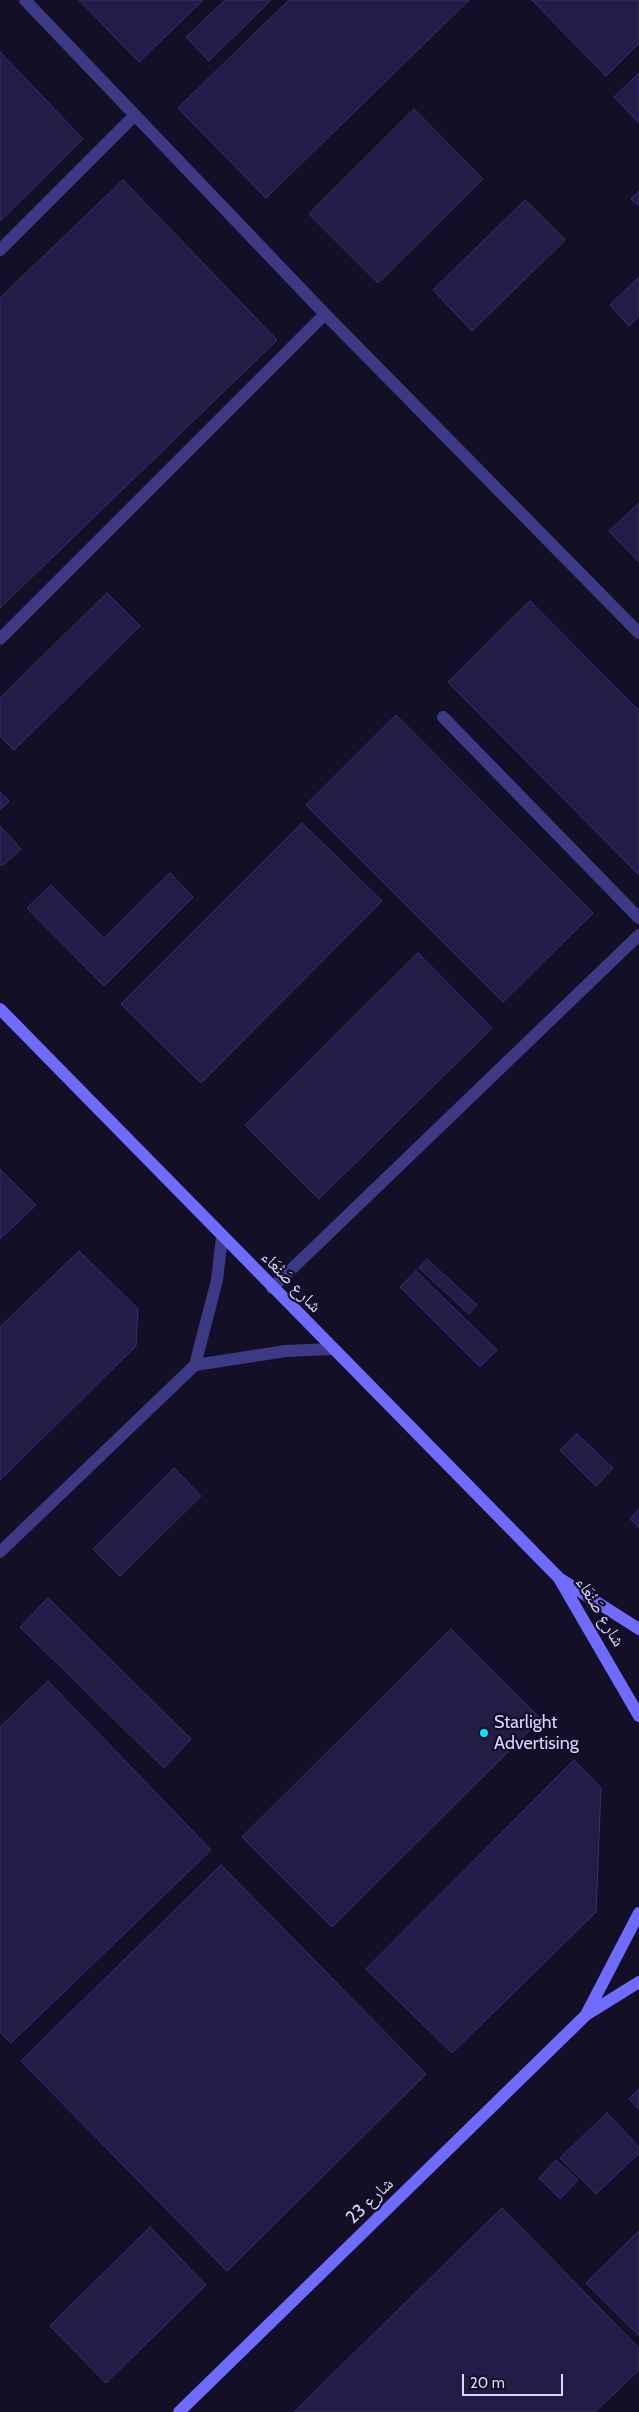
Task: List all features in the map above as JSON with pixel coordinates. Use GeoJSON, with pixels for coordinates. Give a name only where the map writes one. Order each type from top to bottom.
{"type":"FeatureCollection","features":[{"type":"Feature","properties":{"kind":"street","name":"شارع صَنْعَاء"},"geometry":{"type":"LineString","coordinates":[[0,1009],[559,1578],[639,1629]]}},
{"type":"Feature","properties":{"kind":"street","name":"شارع صَنْعَاء"},"geometry":{"type":"LineString","coordinates":[[559,1578],[639,1716]]}},
{"type":"Feature","properties":{"kind":"street","name":"شارع 23"},"geometry":{"type":"LineString","coordinates":[[586,2015],[639,1913]]}},
{"type":"Feature","properties":{"kind":"street","name":"شارع 23"},"geometry":{"type":"LineString","coordinates":[[179,2412],[586,2015],[639,1982]]}},
{"type":"Feature","properties":{"kind":"lane"},"geometry":{"type":"LineString","coordinates":[[25,0],[325,314],[639,633]]}},
{"type":"Feature","properties":{"kind":"lane"},"geometry":{"type":"LineString","coordinates":[[0,250],[134,116]]}},
{"type":"Feature","properties":{"kind":"lane"},"geometry":{"type":"LineString","coordinates":[[0,639],[325,314]]}},
{"type":"Feature","properties":{"kind":"lane"},"geometry":{"type":"LineString","coordinates":[[443,717],[639,918]]}},
{"type":"Feature","properties":{"kind":"lane"},"geometry":{"type":"LineString","coordinates":[[272,1288],[639,935]]}},
{"type":"Feature","properties":{"kind":"lane"},"geometry":{"type":"LineString","coordinates":[[0,1552],[195,1365],[215,1289],[222,1237]]}},
{"type":"Feature","properties":{"kind":"lane"},"geometry":{"type":"LineString","coordinates":[[195,1365],[286,1351],[332,1349]]}},
{"type":"Feature","properties":{"kind":"building"},"geometry":{"type":"Polygon","coordinates":[[[79,0],[203,0],[139,62],[79,0]]]}},
{"type":"Feature","properties":{"kind":"building"},"geometry":{"type":"Polygon","coordinates":[[[225,0],[271,0],[209,61],[186,37],[225,0]]]}},
{"type":"Feature","properties":{"kind":"building"},"geometry":{"type":"Polygon","coordinates":[[[289,0],[469,0],[266,198],[178,108],[289,0]]]}},
{"type":"Feature","properties":{"kind":"building"},"geometry":{"type":"Polygon","coordinates":[[[532,0],[639,0],[639,43],[606,76],[532,0]]]}},
{"type":"Feature","properties":{"kind":"building"},"geometry":{"type":"Polygon","coordinates":[[[0,52],[83,139],[0,221],[0,52]]]}},
{"type":"Feature","properties":{"kind":"building"},"geometry":{"type":"Polygon","coordinates":[[[639,73],[639,123],[614,97],[639,73]]]}},
{"type":"Feature","properties":{"kind":"building"},"geometry":{"type":"Polygon","coordinates":[[[414,109],[483,179],[378,283],[309,214],[414,109]]]}},
{"type":"Feature","properties":{"kind":"building"},"geometry":{"type":"Polygon","coordinates":[[[123,180],[277,340],[0,608],[0,298],[123,180]]]}},
{"type":"Feature","properties":{"kind":"building"},"geometry":{"type":"Polygon","coordinates":[[[639,191],[639,206],[631,199],[639,191]]]}},
{"type":"Feature","properties":{"kind":"building"},"geometry":{"type":"Polygon","coordinates":[[[525,200],[565,240],[472,331],[433,290],[525,200]]]}},
{"type":"Feature","properties":{"kind":"building"},"geometry":{"type":"Polygon","coordinates":[[[639,277],[639,316],[629,326],[610,305],[639,277]]]}},
{"type":"Feature","properties":{"kind":"building"},"geometry":{"type":"Polygon","coordinates":[[[639,503],[639,562],[609,531],[639,503]]]}},
{"type":"Feature","properties":{"kind":"building"},"geometry":{"type":"Polygon","coordinates":[[[107,593],[140,626],[14,750],[0,736],[0,698],[107,593]]]}},
{"type":"Feature","properties":{"kind":"building"},"geometry":{"type":"Polygon","coordinates":[[[530,601],[639,711],[639,875],[448,682],[530,601]]]}},
{"type":"Feature","properties":{"kind":"building"},"geometry":{"type":"Polygon","coordinates":[[[396,715],[593,913],[503,1002],[306,805],[396,715]]]}},
{"type":"Feature","properties":{"kind":"building"},"geometry":{"type":"Polygon","coordinates":[[[0,792],[9,801],[0,810],[0,792]]]}},
{"type":"Feature","properties":{"kind":"building"},"geometry":{"type":"Polygon","coordinates":[[[302,823],[382,901],[201,1083],[121,1004],[302,823]]]}},
{"type":"Feature","properties":{"kind":"building"},"geometry":{"type":"Polygon","coordinates":[[[0,826],[21,849],[2,866],[0,864],[0,826]]]}},
{"type":"Feature","properties":{"kind":"building"},"geometry":{"type":"Polygon","coordinates":[[[170,873],[193,897],[104,986],[27,908],[51,885],[104,938],[170,873]]]}},
{"type":"Feature","properties":{"kind":"building"},"geometry":{"type":"Polygon","coordinates":[[[418,953],[492,1028],[319,1199],[245,1125],[418,953]]]}},
{"type":"Feature","properties":{"kind":"building"},"geometry":{"type":"Polygon","coordinates":[[[0,1169],[36,1205],[0,1239],[0,1169]]]}},
{"type":"Feature","properties":{"kind":"building"},"geometry":{"type":"Polygon","coordinates":[[[79,1251],[138,1309],[136,1346],[0,1480],[0,1327],[79,1251]]]}},
{"type":"Feature","properties":{"kind":"building"},"geometry":{"type":"Polygon","coordinates":[[[427,1259],[477,1305],[469,1314],[419,1268],[427,1259]]]}},
{"type":"Feature","properties":{"kind":"building"},"geometry":{"type":"Polygon","coordinates":[[[416,1271],[497,1350],[480,1367],[400,1287],[416,1271]]]}},
{"type":"Feature","properties":{"kind":"building"},"geometry":{"type":"Polygon","coordinates":[[[577,1434],[613,1468],[596,1486],[560,1450],[577,1434]]]}},
{"type":"Feature","properties":{"kind":"building"},"geometry":{"type":"Polygon","coordinates":[[[174,1468],[201,1496],[120,1576],[93,1549],[174,1468]]]}},
{"type":"Feature","properties":{"kind":"building"},"geometry":{"type":"Polygon","coordinates":[[[639,1509],[639,1528],[630,1519],[639,1509]]]}},
{"type":"Feature","properties":{"kind":"building"},"geometry":{"type":"Polygon","coordinates":[[[48,1598],[191,1739],[164,1768],[20,1627],[48,1598]]]}},
{"type":"Feature","properties":{"kind":"building"},"geometry":{"type":"Polygon","coordinates":[[[451,1629],[541,1719],[332,1927],[242,1837],[451,1629]]]}},
{"type":"Feature","properties":{"kind":"building"},"geometry":{"type":"Polygon","coordinates":[[[48,1681],[211,1850],[11,2043],[0,2032],[0,1727],[48,1681]]]}},
{"type":"Feature","properties":{"kind":"building"},"geometry":{"type":"Polygon","coordinates":[[[574,1760],[601,1788],[596,1912],[452,2053],[366,1969],[574,1760]]]}},
{"type":"Feature","properties":{"kind":"building"},"geometry":{"type":"Polygon","coordinates":[[[221,1865],[426,2074],[227,2271],[21,2061],[221,1865]]]}},
{"type":"Feature","properties":{"kind":"building"},"geometry":{"type":"Polygon","coordinates":[[[639,2089],[639,2110],[629,2099],[639,2089]]]}},
{"type":"Feature","properties":{"kind":"building"},"geometry":{"type":"Polygon","coordinates":[[[607,2113],[639,2147],[639,2153],[596,2194],[560,2158],[607,2113]]]}},
{"type":"Feature","properties":{"kind":"building"},"geometry":{"type":"Polygon","coordinates":[[[556,2160],[578,2180],[560,2199],[539,2178],[556,2160]]]}},
{"type":"Feature","properties":{"kind":"building"},"geometry":{"type":"Polygon","coordinates":[[[502,2208],[639,2348],[639,2370],[595,2412],[294,2412],[502,2208]]]}},
{"type":"Feature","properties":{"kind":"building"},"geometry":{"type":"Polygon","coordinates":[[[150,2227],[206,2285],[106,2383],[50,2326],[150,2227]]]}},
{"type":"Feature","properties":{"kind":"building"},"geometry":{"type":"Polygon","coordinates":[[[639,2231],[639,2336],[586,2283],[639,2231]]]}},
{"type":"Feature","properties":{"kind":"place","name":"Starlight Advertising"},"geometry":{"type":"Point","coordinates":[484,1733]}}]}
